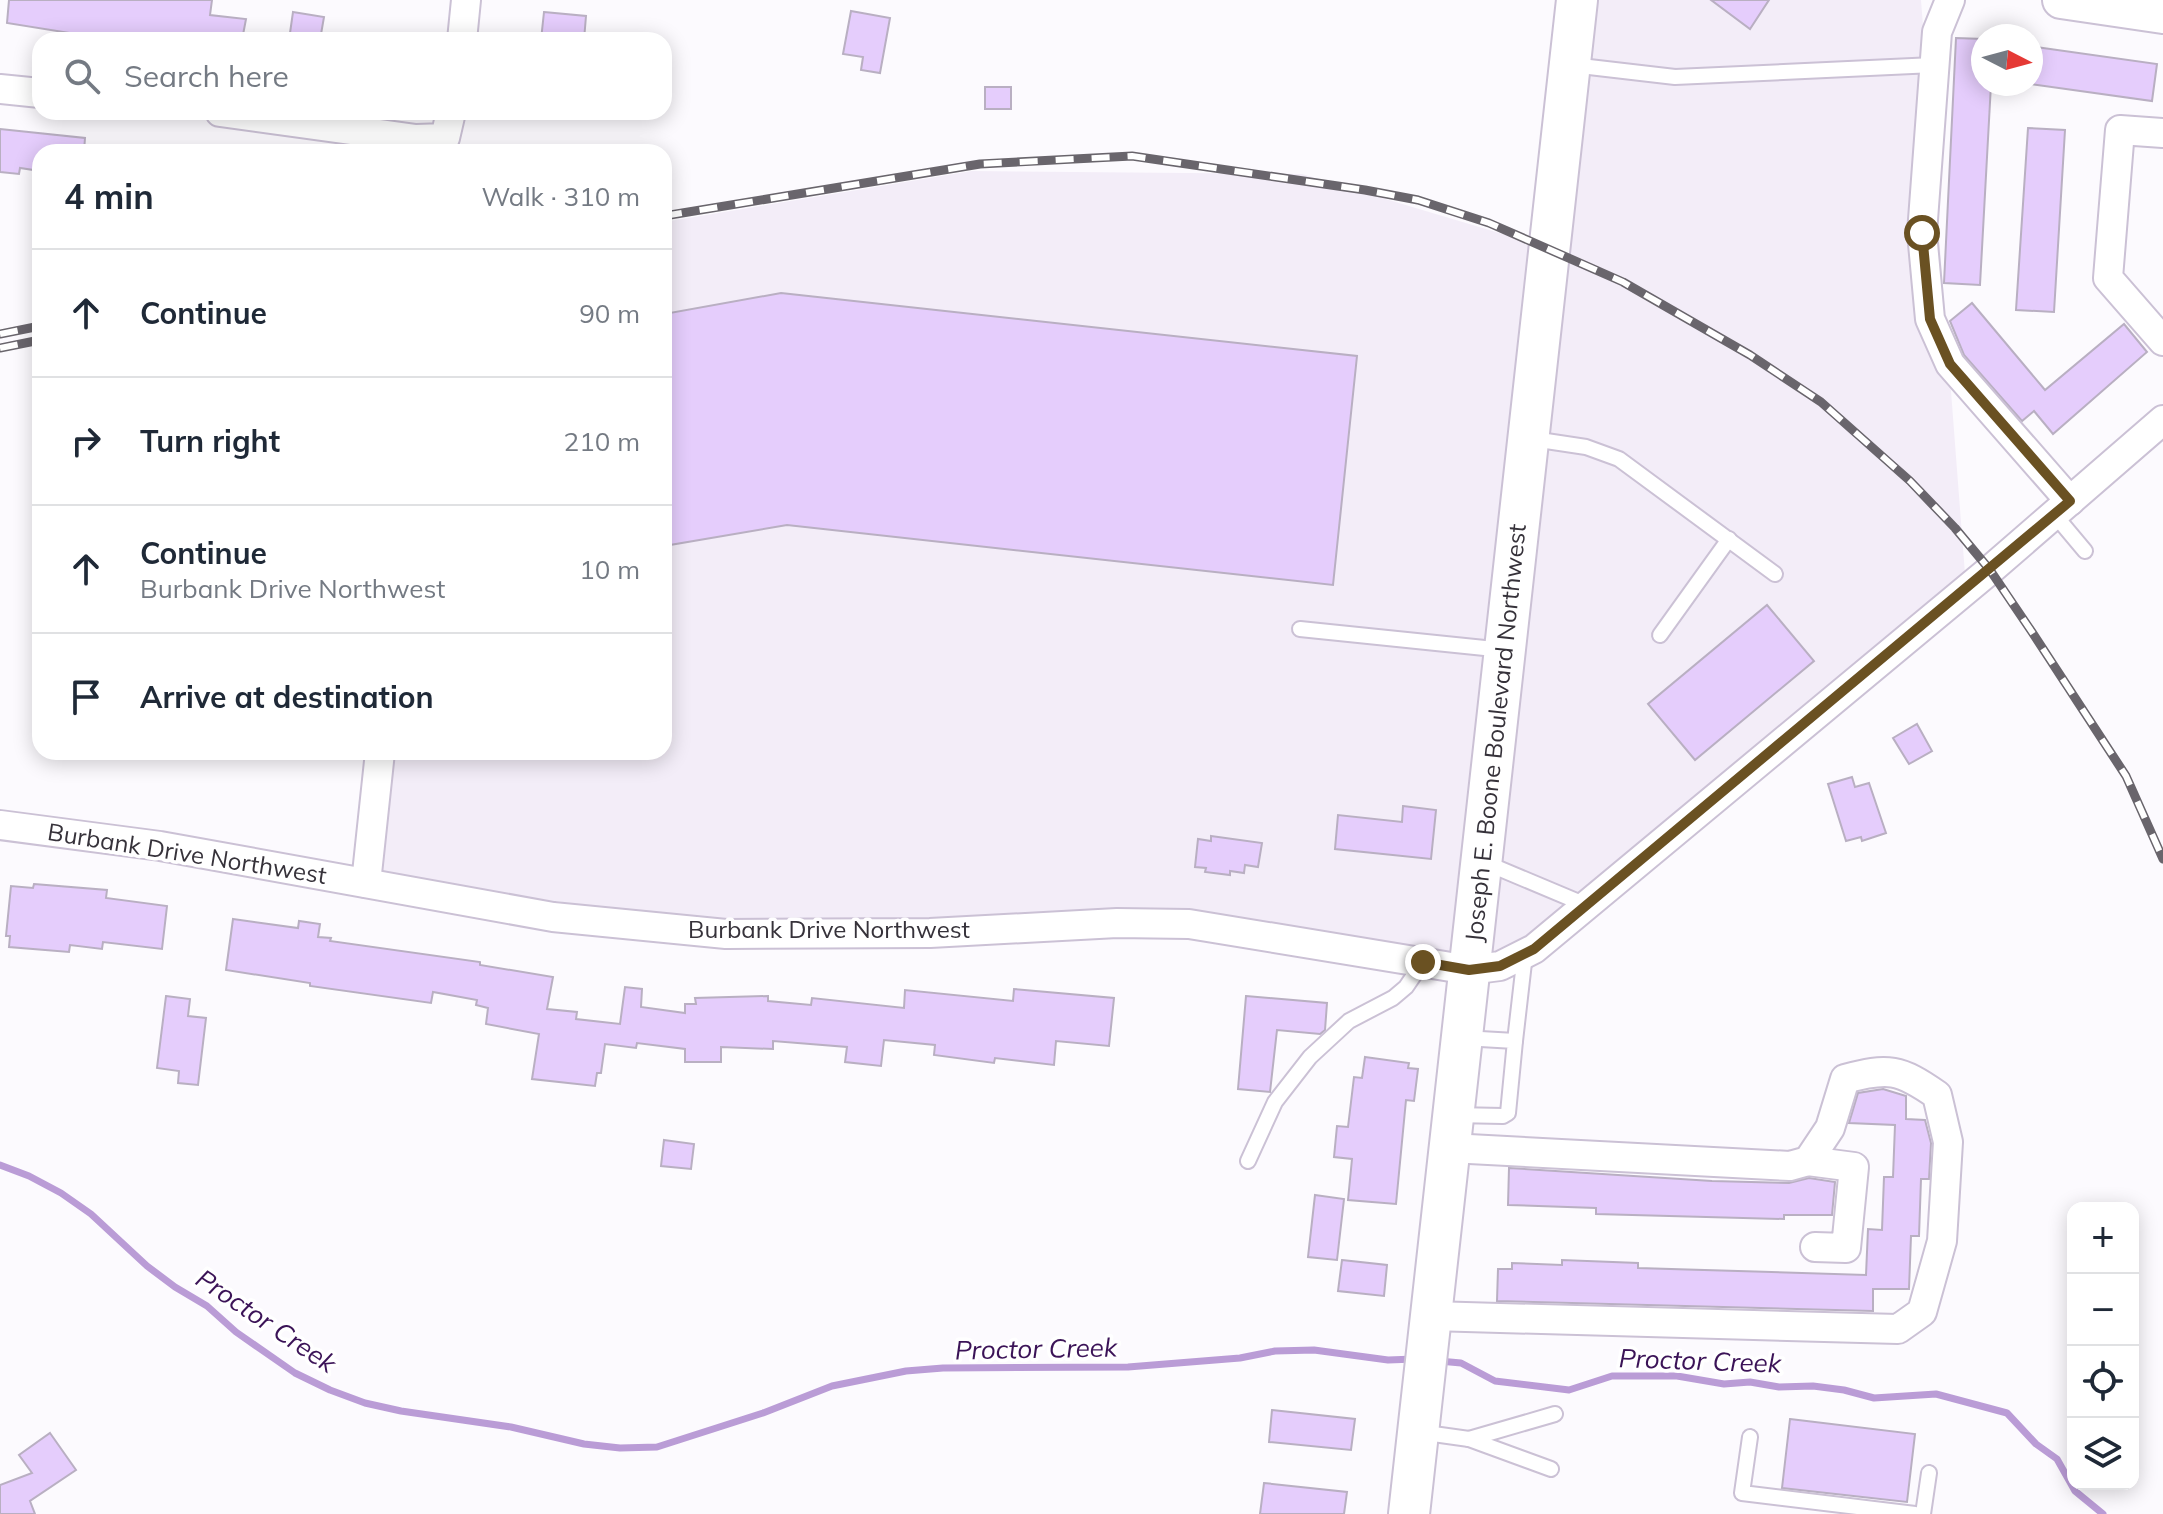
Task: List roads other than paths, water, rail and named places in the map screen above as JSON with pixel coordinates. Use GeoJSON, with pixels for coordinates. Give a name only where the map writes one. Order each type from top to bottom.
{"type":"FeatureCollection","features":[{"type":"Feature","properties":{"kind":"main road","name":"Joseph E. Boone Boulevard Northwest"},"geometry":{"type":"LineString","coordinates":[[1409,1514],[1577,0]]}},
{"type":"Feature","properties":{"kind":"street"},"geometry":{"type":"LineString","coordinates":[[463,32],[466,0]]}},
{"type":"Feature","properties":{"kind":"street"},"geometry":{"type":"LineString","coordinates":[[1950,0],[1937,32],[1922,233],[1930,319],[1950,364],[2062,508]]}},
{"type":"Feature","properties":{"kind":"street"},"geometry":{"type":"LineString","coordinates":[[2061,0],[2163,15]]}},
{"type":"Feature","properties":{"kind":"street"},"geometry":{"type":"LineString","coordinates":[[0,89],[32,92]]}},
{"type":"Feature","properties":{"kind":"street"},"geometry":{"type":"LineString","coordinates":[[279,120],[404,137],[448,125]]}},
{"type":"Feature","properties":{"kind":"street"},"geometry":{"type":"LineString","coordinates":[[2163,133],[2120,130],[2108,278],[2163,341]]}},
{"type":"Feature","properties":{"kind":"street"},"geometry":{"type":"LineString","coordinates":[[1469,970],[1500,966],[1534,949],[2163,420]]}},
{"type":"Feature","properties":{"kind":"street"},"geometry":{"type":"LineString","coordinates":[[366,883],[379,760]]}},
{"type":"Feature","properties":{"kind":"street","name":"Burbank Drive Northwest"},"geometry":{"type":"LineString","coordinates":[[0,825],[160,846],[553,917],[726,934],[930,933],[1117,923],[1189,924],[1469,970]]}},
{"type":"Feature","properties":{"kind":"street"},"geometry":{"type":"LineString","coordinates":[[1430,1328],[1898,1329],[1922,1312],[1942,1241],[1948,1142],[1937,1095],[1908,1075],[1875,1071],[1845,1079],[1830,1128],[1808,1161]]}},
{"type":"Feature","properties":{"kind":"street"},"geometry":{"type":"LineString","coordinates":[[1452,1131],[1790,1166],[1808,1161],[1854,1167],[1846,1248],[1815,1247]]}},
{"type":"Feature","properties":{"kind":"lane"},"geometry":{"type":"LineString","coordinates":[[1571,65],[1675,77],[1934,65]]}},
{"type":"Feature","properties":{"kind":"lane"},"geometry":{"type":"LineString","coordinates":[[1528,438],[1586,447],[1619,459],[1775,574]]}},
{"type":"Feature","properties":{"kind":"lane"},"geometry":{"type":"LineString","coordinates":[[2062,508],[2085,551]]}},
{"type":"Feature","properties":{"kind":"lane"},"geometry":{"type":"LineString","coordinates":[[1660,635],[1729,539]]}},
{"type":"Feature","properties":{"kind":"lane"},"geometry":{"type":"LineString","coordinates":[[1300,629],[1505,650]]}},
{"type":"Feature","properties":{"kind":"lane"},"geometry":{"type":"LineString","coordinates":[[1482,861],[1586,905]]}},
{"type":"Feature","properties":{"kind":"lane"},"geometry":{"type":"LineString","coordinates":[[1452,1131],[1508,1113],[1525,953]]}},
{"type":"Feature","properties":{"kind":"lane"},"geometry":{"type":"LineString","coordinates":[[1248,1161],[1275,1102],[1310,1057],[1349,1021],[1399,993],[1423,962]]}},
{"type":"Feature","properties":{"kind":"lane"},"geometry":{"type":"LineString","coordinates":[[1462,1038],[1515,1041]]}},
{"type":"Feature","properties":{"kind":"lane"},"geometry":{"type":"LineString","coordinates":[[1469,1439],[1555,1414]]}},
{"type":"Feature","properties":{"kind":"lane"},"geometry":{"type":"LineString","coordinates":[[1418,1432],[1469,1439],[1551,1469]]}},
{"type":"Feature","properties":{"kind":"lane"},"geometry":{"type":"LineString","coordinates":[[1750,1437],[1742,1493],[1915,1514]]}},
{"type":"Feature","properties":{"kind":"lane"},"geometry":{"type":"LineString","coordinates":[[1923,1514],[1929,1473]]}},
{"type":"Feature","properties":{"kind":"waterway","name":"Proctor Creek"},"geometry":{"type":"LineString","coordinates":[[0,1165],[61,1193],[91,1214],[147,1266],[207,1306],[236,1332],[295,1373],[330,1390],[365,1403],[401,1411],[511,1427],[584,1444],[620,1448],[657,1447],[763,1413],[832,1386],[906,1371],[1128,1367],[1240,1358],[1275,1351],[1314,1350],[1388,1360],[1415,1359]]}},
{"type":"Feature","properties":{"kind":"waterway","name":"Proctor Creek"},"geometry":{"type":"LineString","coordinates":[[1439,1361],[1461,1363],[1495,1381],[1569,1390],[1612,1376],[1677,1376],[1724,1384],[1750,1382],[1779,1387],[1813,1386],[1874,1398],[1936,1394],[2007,1413],[2036,1444],[2057,1459],[2075,1491],[2103,1514]]}},
{"type":"Feature","properties":{"kind":"railway"},"geometry":{"type":"LineString","coordinates":[[672,215],[980,164],[1132,156],[1365,190],[1418,200],[1489,223],[1623,282],[1750,355],[1821,402],[1910,481],[1990,570],[2032,632],[2126,776],[2163,859]]}},
{"type":"Feature","properties":{"kind":"railway"},"geometry":{"type":"LineString","coordinates":[[0,334],[32,328]]}},
{"type":"Feature","properties":{"kind":"railway"},"geometry":{"type":"LineString","coordinates":[[0,348],[32,342]]}}]}
